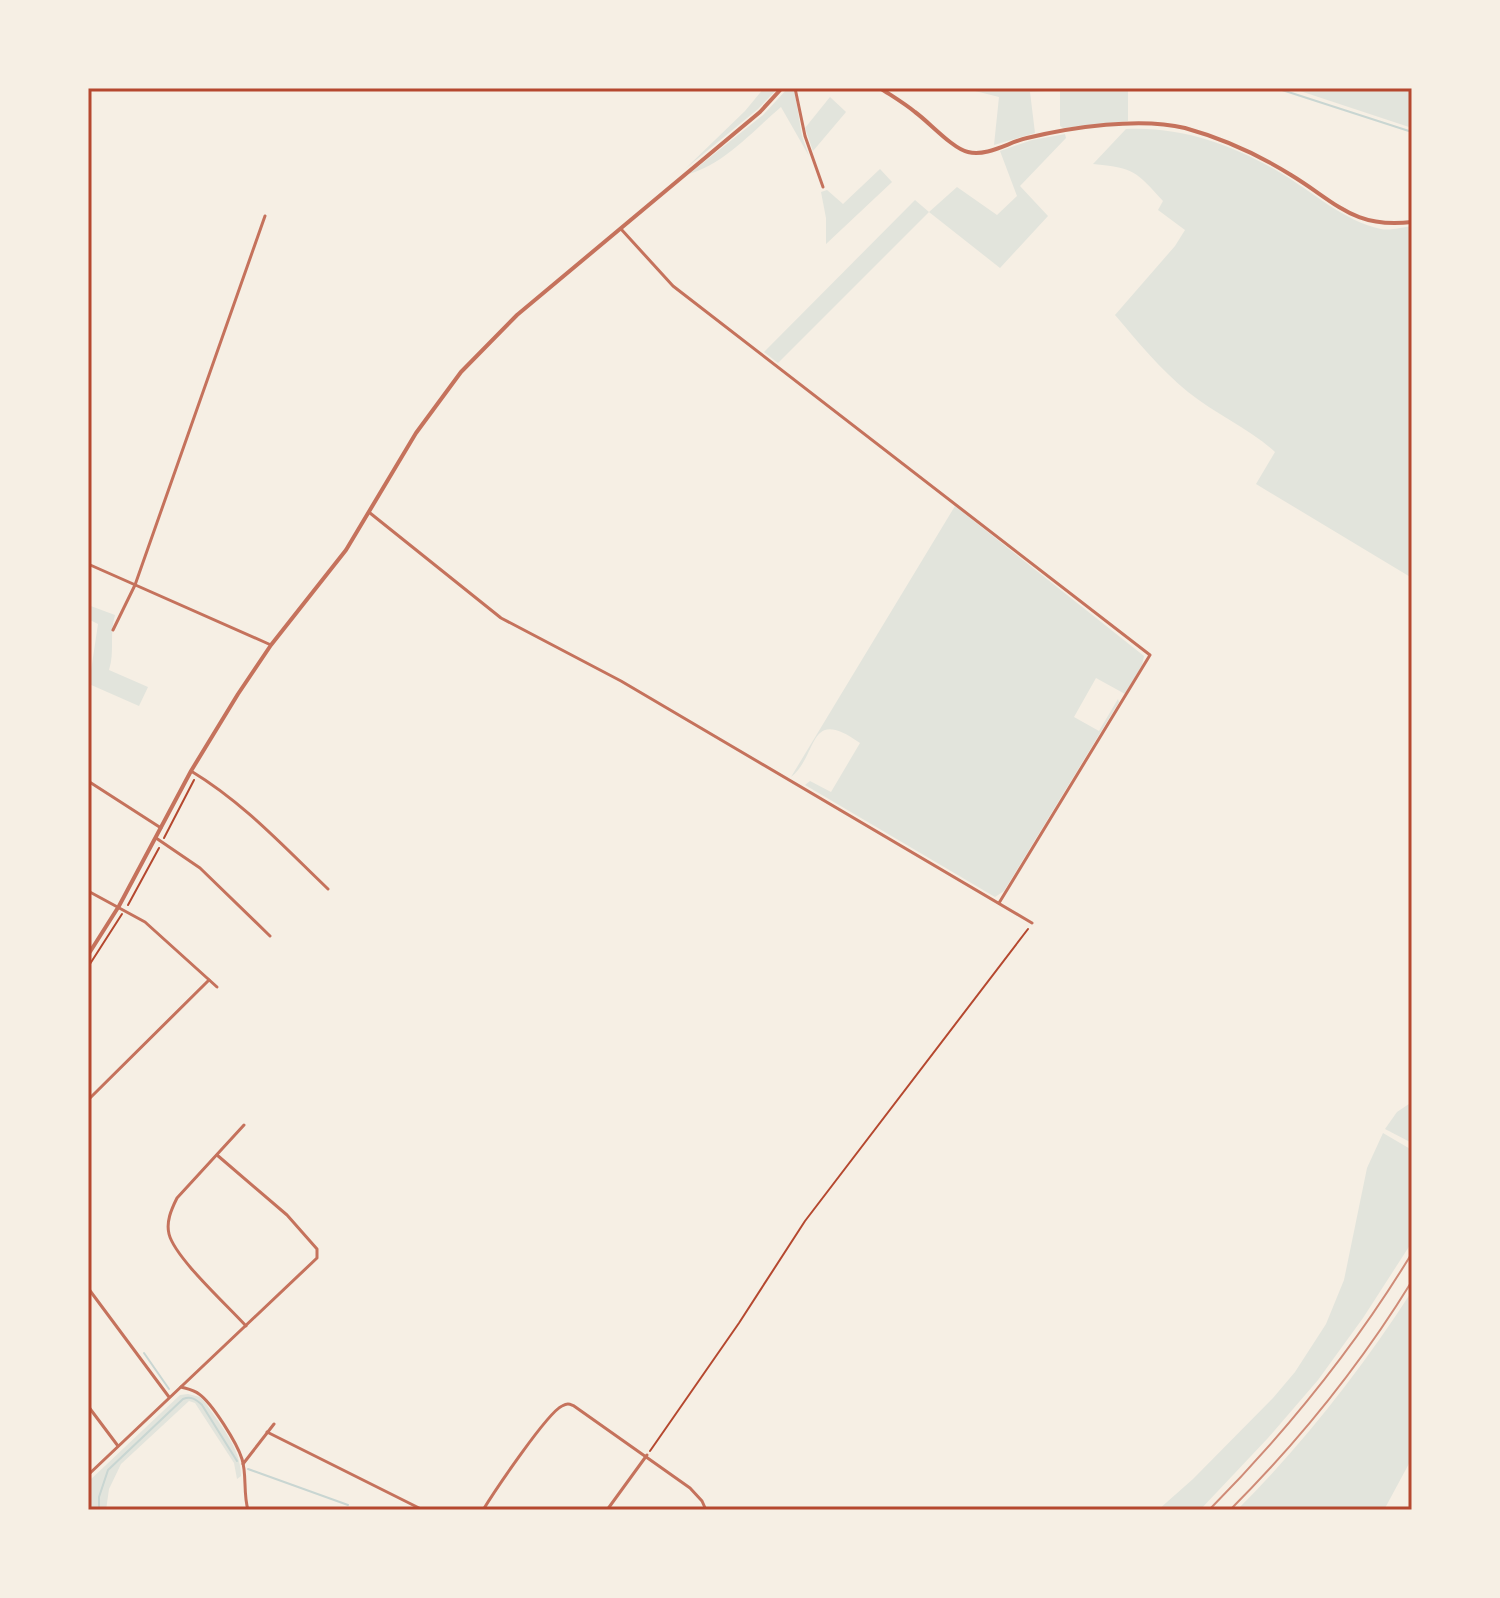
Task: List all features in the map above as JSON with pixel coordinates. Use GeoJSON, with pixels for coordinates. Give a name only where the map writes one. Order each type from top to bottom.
{"type":"FeatureCollection","features":[{"type":"Feature","properties":{"kind":"street"},"geometry":{"type":"LineString","coordinates":[[88,955],[119,906],[191,771],[271,645],[346,550],[416,433],[475,356],[517,315],[760,112],[782,88]]}},
{"type":"Feature","properties":{"kind":"street"},"geometry":{"type":"LineString","coordinates":[[795,88],[805,136],[823,187]]}},
{"type":"Feature","properties":{"kind":"street"},"geometry":{"type":"LineString","coordinates":[[880,88],[916,112],[960,149],[972,153],[1059,132],[1160,124],[1196,132],[1264,160],[1360,219],[1386,224],[1412,222]]}},
{"type":"Feature","properties":{"kind":"street"},"geometry":{"type":"LineString","coordinates":[[113,630],[135,585],[265,216]]}},
{"type":"Feature","properties":{"kind":"street"},"geometry":{"type":"LineString","coordinates":[[621,229],[673,286],[1150,655],[999,903]]}},
{"type":"Feature","properties":{"kind":"street"},"geometry":{"type":"LineString","coordinates":[[369,512],[501,618],[621,681],[1032,923]]}},
{"type":"Feature","properties":{"kind":"street"},"geometry":{"type":"LineString","coordinates":[[88,564],[271,645]]}},
{"type":"Feature","properties":{"kind":"street"},"geometry":{"type":"LineString","coordinates":[[191,771],[249,812],[328,889]]}},
{"type":"Feature","properties":{"kind":"street"},"geometry":{"type":"LineString","coordinates":[[88,781],[161,828]]}},
{"type":"Feature","properties":{"kind":"street"},"geometry":{"type":"LineString","coordinates":[[156,838],[200,868],[270,936]]}},
{"type":"Feature","properties":{"kind":"street"},"geometry":{"type":"LineString","coordinates":[[88,891],[126,909],[158,931],[217,987]]}},
{"type":"Feature","properties":{"kind":"street"},"geometry":{"type":"LineString","coordinates":[[88,1100],[209,980]]}},
{"type":"Feature","properties":{"kind":"street"},"geometry":{"type":"LineString","coordinates":[[244,1125],[177,1198],[171,1209],[168,1231],[178,1253],[246,1326]]}},
{"type":"Feature","properties":{"kind":"street"},"geometry":{"type":"LineString","coordinates":[[88,1475],[319,1253],[287,1215],[217,1155]]}},
{"type":"Feature","properties":{"kind":"street"},"geometry":{"type":"LineString","coordinates":[[88,1288],[169,1398]]}},
{"type":"Feature","properties":{"kind":"street"},"geometry":{"type":"LineString","coordinates":[[181,1387],[194,1391],[207,1401],[236,1447],[243,1464],[248,1510]]}},
{"type":"Feature","properties":{"kind":"street"},"geometry":{"type":"LineString","coordinates":[[483,1510],[528,1446],[559,1408],[565,1405],[574,1406],[647,1455],[690,1488],[706,1510]]}},
{"type":"Feature","properties":{"kind":"street"},"geometry":{"type":"LineString","coordinates":[[88,1406],[118,1446]]}},
{"type":"Feature","properties":{"kind":"street"},"geometry":{"type":"LineString","coordinates":[[243,1464],[274,1424]]}},
{"type":"Feature","properties":{"kind":"street"},"geometry":{"type":"LineString","coordinates":[[267,1432],[423,1510]]}},
{"type":"Feature","properties":{"kind":"street"},"geometry":{"type":"LineString","coordinates":[[607,1510],[647,1455]]}},
{"type":"Feature","properties":{"kind":"path"},"geometry":{"type":"LineString","coordinates":[[88,967],[126,909],[197,775]]}},
{"type":"Feature","properties":{"kind":"path"},"geometry":{"type":"LineString","coordinates":[[647,1455],[805,1221],[1032,923]]}},
{"type":"Feature","properties":{"kind":"shaded area"},"geometry":{"type":"Polygon","coordinates":[[[764,88],[778,88],[758,109],[685,169],[745,111],[764,88]]]}},
{"type":"Feature","properties":{"kind":"shaded area"},"geometry":{"type":"Polygon","coordinates":[[[788,88],[794,88],[802,136],[809,156],[781,107],[726,155],[689,174],[763,115],[788,88]]]}},
{"type":"Feature","properties":{"kind":"shaded area"},"geometry":{"type":"Polygon","coordinates":[[[963,88],[1128,88],[1128,121],[1063,128],[1060,126],[1060,90],[1030,92],[1035,133],[994,145],[999,97],[963,88]]]}},
{"type":"Feature","properties":{"kind":"shaded area"},"geometry":{"type":"Polygon","coordinates":[[[1291,88],[1412,88],[1412,128],[1291,88]]]}},
{"type":"Feature","properties":{"kind":"shaded area"},"geometry":{"type":"Polygon","coordinates":[[[830,97],[846,112],[813,151],[805,128],[830,97]]]}},
{"type":"Feature","properties":{"kind":"shaded area"},"geometry":{"type":"Polygon","coordinates":[[[1126,129],[1167,131],[1206,139],[1261,162],[1367,225],[1385,229],[1412,226],[1412,578],[1256,484],[1275,452],[1188,392],[1159,365],[1115,315],[1175,246],[1185,230],[1158,210],[1163,201],[1140,177],[1117,167],[1093,164],[1126,129]]]}},
{"type":"Feature","properties":{"kind":"shaded area"},"geometry":{"type":"Polygon","coordinates":[[[1065,134],[1066,138],[1020,186],[1048,216],[1000,268],[929,212],[957,187],[997,215],[1017,196],[1000,151],[1032,140],[1065,134]]]}},
{"type":"Feature","properties":{"kind":"shaded area"},"geometry":{"type":"Polygon","coordinates":[[[880,169],[892,182],[826,244],[826,218],[821,192],[827,190],[843,204],[880,169]]]}},
{"type":"Feature","properties":{"kind":"shaded area"},"geometry":{"type":"Polygon","coordinates":[[[915,200],[929,212],[778,363],[764,352],[915,200]]]}},
{"type":"Feature","properties":{"kind":"shaded area"},"geometry":{"type":"Polygon","coordinates":[[[955,506],[1144,656],[1125,694],[1096,678],[1074,717],[1099,731],[1118,699],[1119,702],[1004,891],[995,897],[805,785],[810,781],[831,792],[860,743],[843,733],[831,729],[822,731],[800,768],[791,777],[955,506]]]}},
{"type":"Feature","properties":{"kind":"shaded area"},"geometry":{"type":"Polygon","coordinates":[[[88,605],[115,615],[109,670],[148,687],[139,706],[89,684],[98,624],[88,619],[88,605]]]}},
{"type":"Feature","properties":{"kind":"shaded area"},"geometry":{"type":"Polygon","coordinates":[[[1412,1102],[1412,1143],[1385,1129],[1397,1112],[1412,1102]]]}},
{"type":"Feature","properties":{"kind":"shaded area"},"geometry":{"type":"Polygon","coordinates":[[[1383,1133],[1412,1150],[1412,1242],[1318,1380],[1200,1510],[1158,1510],[1273,1398],[1295,1372],[1326,1324],[1344,1280],[1367,1168],[1383,1133]]]}},
{"type":"Feature","properties":{"kind":"shaded area"},"geometry":{"type":"Polygon","coordinates":[[[1412,1291],[1412,1458],[1384,1510],[1237,1510],[1330,1405],[1412,1291]]]}},
{"type":"Feature","properties":{"kind":"shaded area"},"geometry":{"type":"Polygon","coordinates":[[[180,1395],[200,1397],[223,1428],[234,1446],[241,1476],[237,1479],[234,1463],[195,1403],[189,1401],[121,1464],[109,1489],[106,1510],[88,1510],[88,1482],[180,1395]]]}},
{"type":"Feature","properties":{"kind":"waterway"},"geometry":{"type":"LineString","coordinates":[[1276,88],[1412,132]]}},
{"type":"Feature","properties":{"kind":"waterway"},"geometry":{"type":"LineString","coordinates":[[144,1353],[169,1389]]}},
{"type":"Feature","properties":{"kind":"waterway"},"geometry":{"type":"LineString","coordinates":[[99,1510],[99,1497],[108,1470],[183,1399],[193,1399],[202,1405],[237,1461]]}},
{"type":"Feature","properties":{"kind":"waterway"},"geometry":{"type":"LineString","coordinates":[[248,1469],[348,1505]]}},
{"type":"Feature","properties":{"kind":"railway"},"geometry":{"type":"LineString","coordinates":[[1209,1510],[1318,1388],[1367,1322],[1412,1253]]}},
{"type":"Feature","properties":{"kind":"railway"},"geometry":{"type":"LineString","coordinates":[[1230,1510],[1328,1401],[1412,1281]]}}]}
